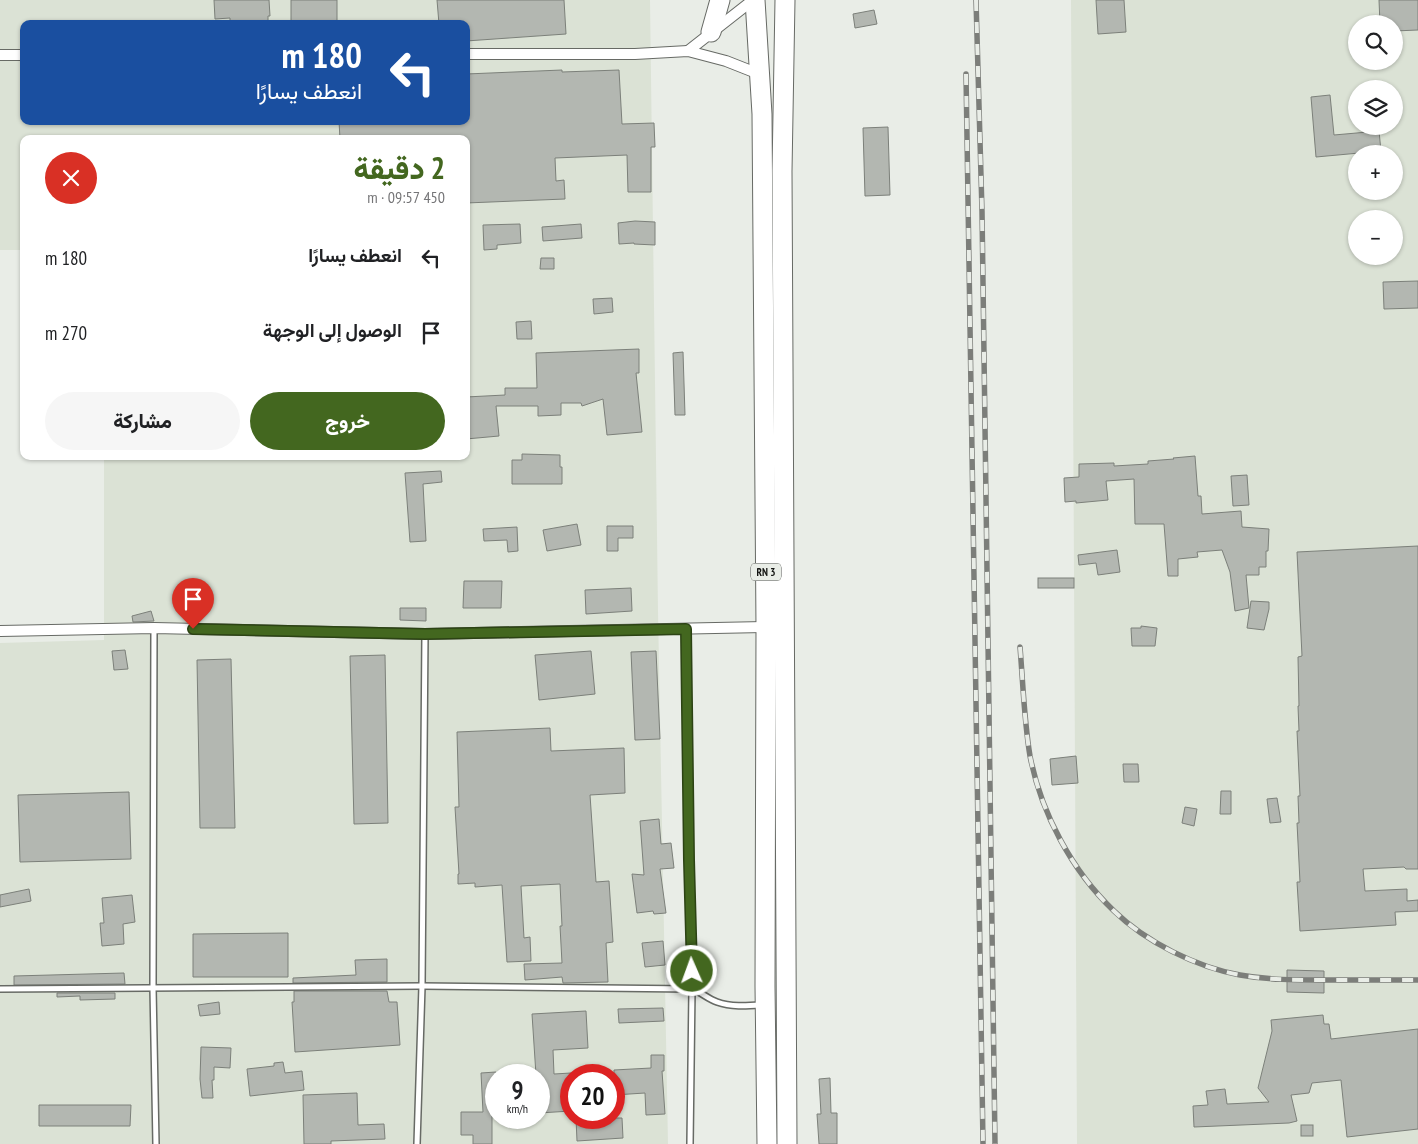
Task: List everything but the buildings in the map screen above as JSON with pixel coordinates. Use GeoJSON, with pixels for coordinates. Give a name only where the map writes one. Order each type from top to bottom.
{"type":"FeatureCollection","features":[{"type":"Feature","properties":{"kind":"highway"},"geometry":{"type":"LineString","coordinates":[[711,32],[720,0]]}},
{"type":"Feature","properties":{"kind":"highway","name":"RN 3"},"geometry":{"type":"LineString","coordinates":[[754,0],[762,114],[766,627],[767,1144]]}},
{"type":"Feature","properties":{"kind":"highway","name":"RN 3"},"geometry":{"type":"LineString","coordinates":[[785,0],[782,181],[787,1144]]}},
{"type":"Feature","properties":{"kind":"street"},"geometry":{"type":"LineString","coordinates":[[688,51],[754,0]]}},
{"type":"Feature","properties":{"kind":"street"},"geometry":{"type":"LineString","coordinates":[[470,54],[635,54],[688,51],[726,61],[759,74]]}},
{"type":"Feature","properties":{"kind":"street"},"geometry":{"type":"LineString","coordinates":[[0,55],[20,55]]}},
{"type":"Feature","properties":{"kind":"street"},"geometry":{"type":"LineString","coordinates":[[0,631],[154,628],[425,634],[766,627]]}},
{"type":"Feature","properties":{"kind":"lane"},"geometry":{"type":"LineString","coordinates":[[154,628],[153,988],[156,1144]]}},
{"type":"Feature","properties":{"kind":"lane"},"geometry":{"type":"LineString","coordinates":[[686,629],[693,1036],[690,1144]]}},
{"type":"Feature","properties":{"kind":"lane"},"geometry":{"type":"LineString","coordinates":[[417,1144],[422,986],[425,634]]}},
{"type":"Feature","properties":{"kind":"lane"},"geometry":{"type":"LineString","coordinates":[[0,989],[422,986],[692,989],[701,992],[715,1002],[746,1006],[766,1005]]}},
{"type":"Feature","properties":{"kind":"shaded area"},"geometry":{"type":"Polygon","coordinates":[[[0,0],[650,0],[658,611],[668,1144],[0,1144],[0,643],[104,640],[104,460],[470,460],[470,135],[20,135],[20,250],[0,250],[0,0]]]}},
{"type":"Feature","properties":{"kind":"shaded area"},"geometry":{"type":"Polygon","coordinates":[[[1071,0],[1418,0],[1418,1144],[1077,1144],[1071,0]]]}},
{"type":"Feature","properties":{"kind":"railway"},"geometry":{"type":"LineString","coordinates":[[976,0],[982,211],[995,1144]]}},
{"type":"Feature","properties":{"kind":"railway"},"geometry":{"type":"LineString","coordinates":[[966,74],[983,1144]]}},
{"type":"Feature","properties":{"kind":"railway"},"geometry":{"type":"LineString","coordinates":[[1020,647],[1030,756],[1050,820],[1060,840],[1085,878],[1114,911],[1127,922],[1172,952],[1206,966],[1240,975],[1292,980],[1418,980]]}},
{"type":"Feature","properties":{"kind":"route"},"geometry":{"type":"LineString","coordinates":[[193,629],[425,634],[686,629],[692,971]]}}]}
